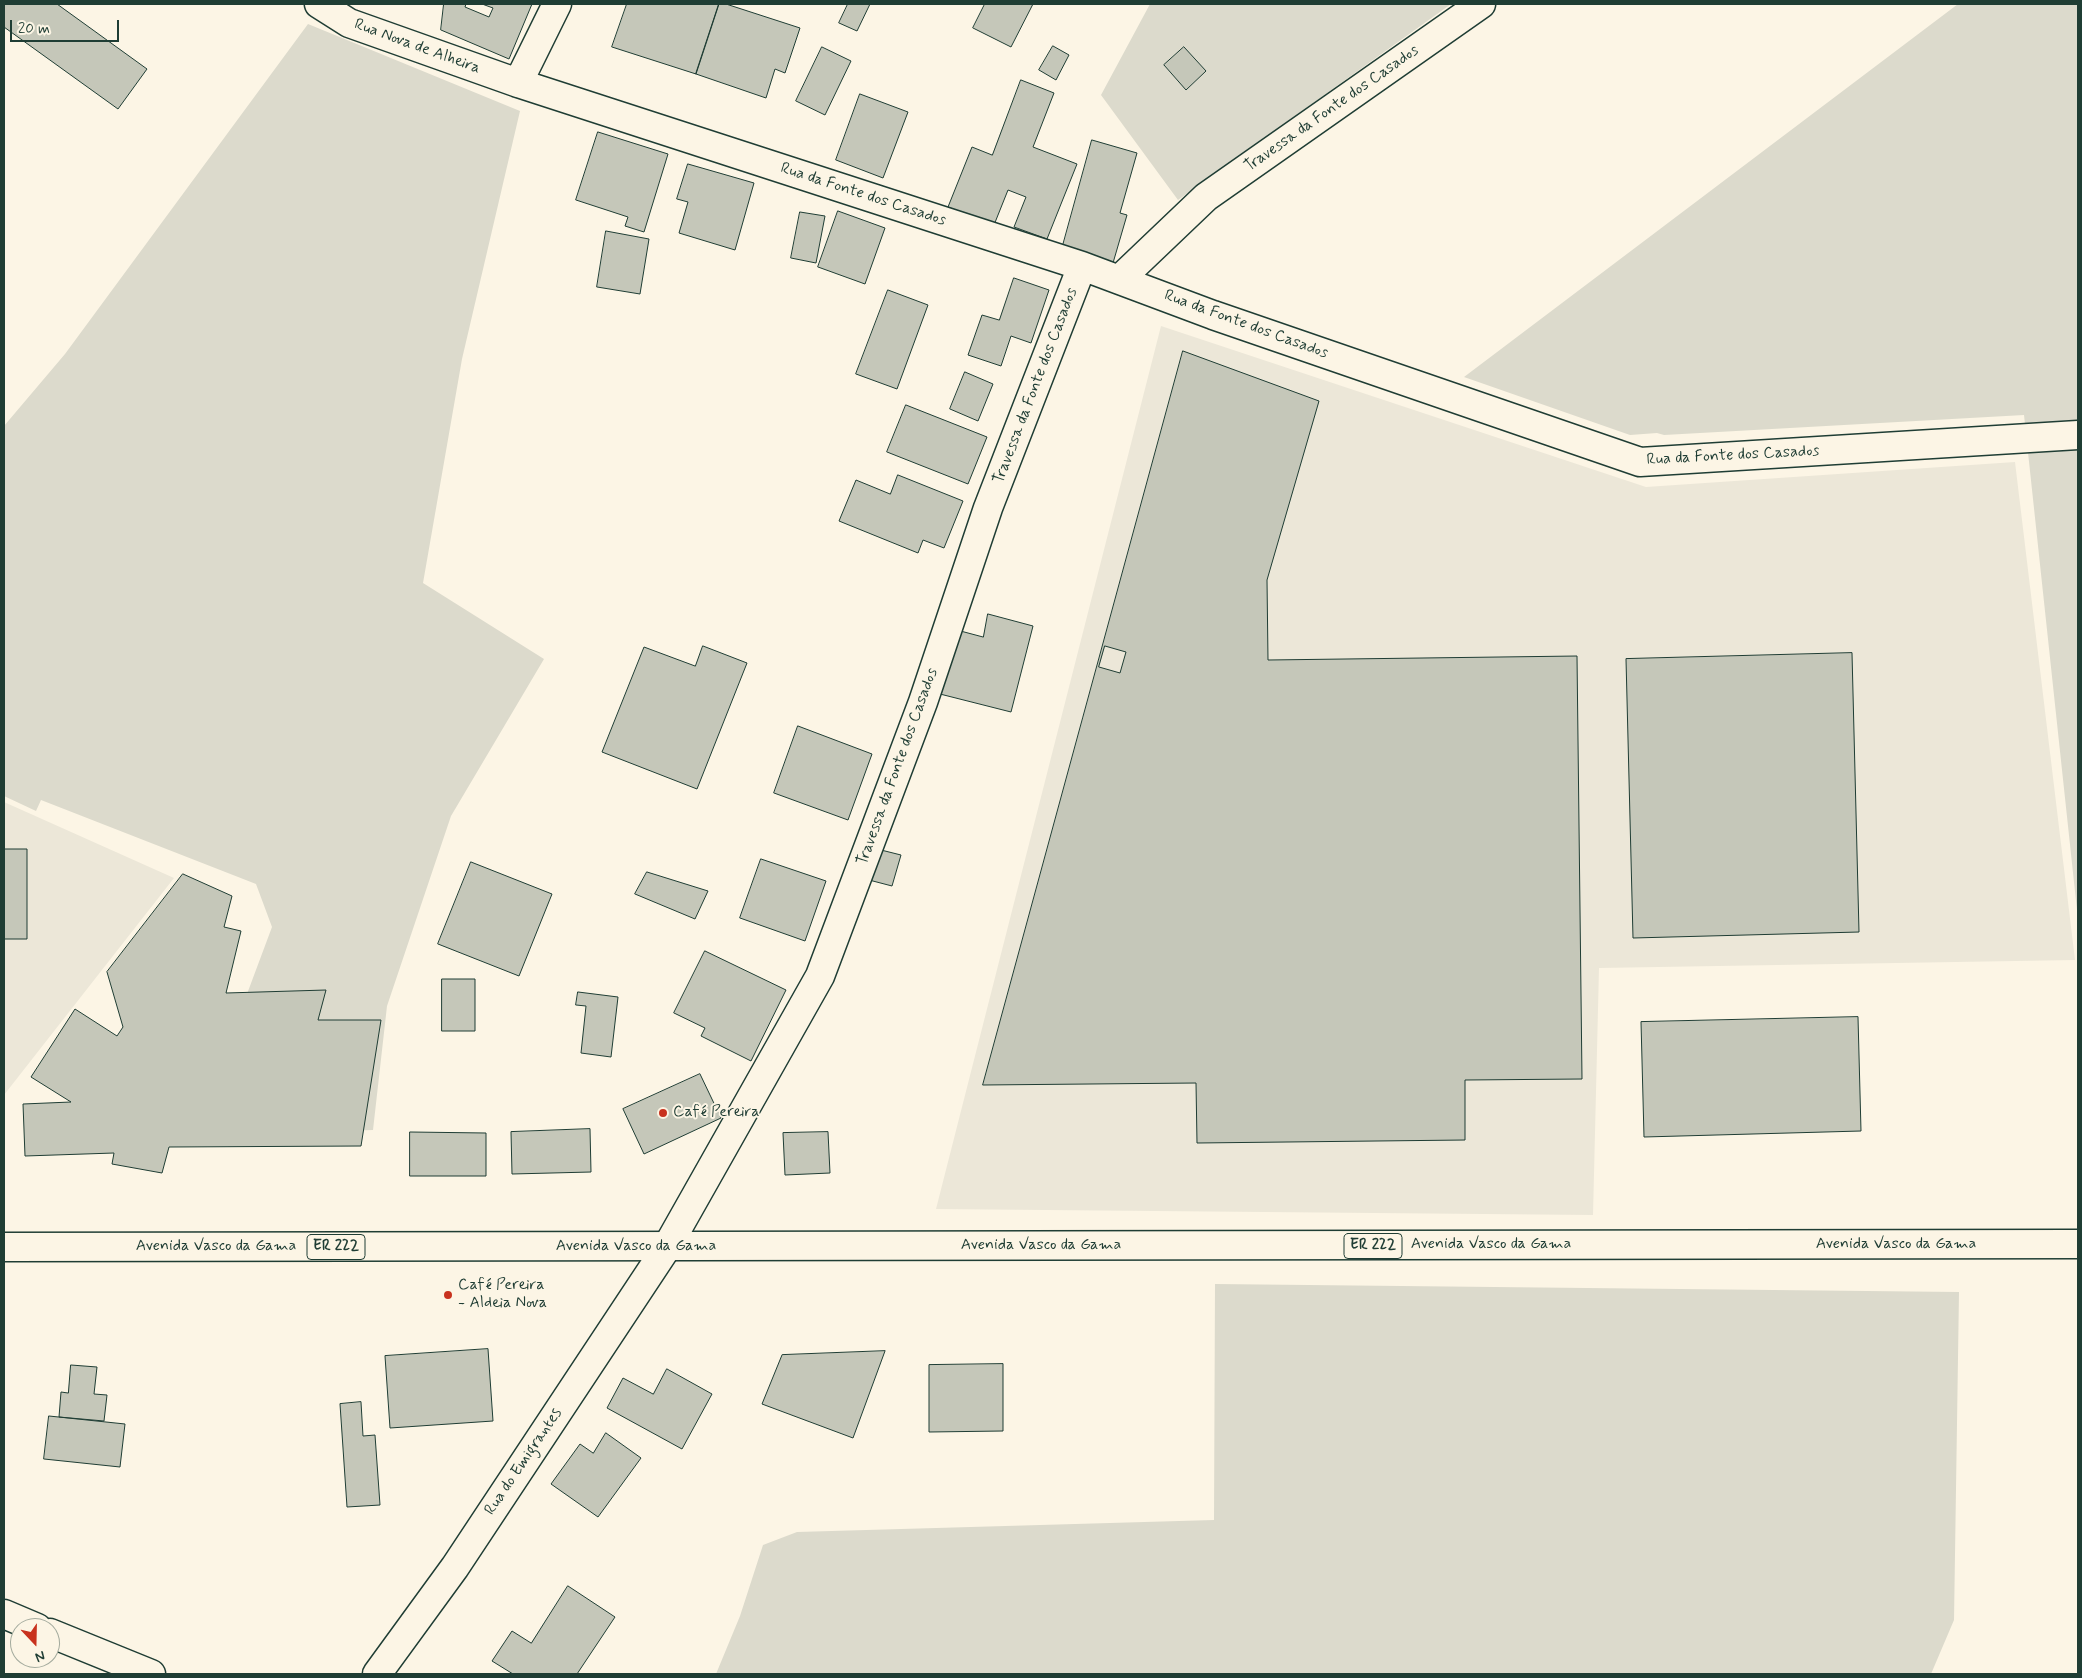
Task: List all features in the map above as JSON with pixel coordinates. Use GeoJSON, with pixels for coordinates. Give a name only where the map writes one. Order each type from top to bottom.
{"type":"FeatureCollection","features":[{"type":"Feature","properties":{"kind":"street","name":"Rua Nova de Alheira"},"geometry":{"type":"LineString","coordinates":[[319,4],[348,23],[518,83]]}},
{"type":"Feature","properties":{"kind":"street"},"geometry":{"type":"LineString","coordinates":[[518,83],[557,4]]}},
{"type":"Feature","properties":{"kind":"street","name":"Travessa da Fonte dos Casados"},"geometry":{"type":"LineString","coordinates":[[1120,279],[1206,198],[1481,4]]}},
{"type":"Feature","properties":{"kind":"street","name":"Rua da Fonte dos Casados"},"geometry":{"type":"LineString","coordinates":[[518,83],[1082,266],[1214,315],[1640,462],[2078,435]]}},
{"type":"Feature","properties":{"kind":"street","name":"Travessa da Fonte dos Casados"},"geometry":{"type":"LineString","coordinates":[[667,1247],[820,976],[923,702],[988,508],[1082,266]]}},
{"type":"Feature","properties":{"kind":"street","name":"Avenida Vasco da Gama"},"geometry":{"type":"LineString","coordinates":[[4,1247],[2078,1244]]}},
{"type":"Feature","properties":{"kind":"street","name":"Rua do Emigrantes"},"geometry":{"type":"LineString","coordinates":[[377,1674],[455,1567],[667,1247]]}},
{"type":"Feature","properties":{"kind":"street"},"geometry":{"type":"LineString","coordinates":[[60,1637],[151,1674]]}},
{"type":"Feature","properties":{"kind":"shaded area"},"geometry":{"type":"Polygon","coordinates":[[[1150,4],[1451,4],[1178,200],[1101,95],[1150,4]]]}},
{"type":"Feature","properties":{"kind":"shaded area"},"geometry":{"type":"Polygon","coordinates":[[[1958,4],[2078,4],[2078,910],[2024,415],[1664,435],[1657,433],[1630,435],[1464,377],[1958,4]]]}},
{"type":"Feature","properties":{"kind":"shaded area"},"geometry":{"type":"Polygon","coordinates":[[[308,24],[520,111],[462,359],[423,583],[544,659],[451,816],[387,1006],[373,1130],[194,1136],[272,927],[256,884],[41,800],[36,811],[4,796],[4,426],[65,354],[308,24]]]}},
{"type":"Feature","properties":{"kind":"shaded area"},"geometry":{"type":"Polygon","coordinates":[[[1161,326],[1646,487],[2015,462],[2075,960],[1599,968],[1593,1215],[936,1209],[1161,326]]]}},
{"type":"Feature","properties":{"kind":"shaded area"},"geometry":{"type":"Polygon","coordinates":[[[4,802],[174,878],[4,1095],[4,802]]]}},
{"type":"Feature","properties":{"kind":"shaded area"},"geometry":{"type":"Polygon","coordinates":[[[1215,1284],[1959,1292],[1954,1620],[1931,1674],[716,1674],[740,1616],[763,1545],[797,1532],[1214,1520],[1215,1284]]]}},
{"type":"Feature","properties":{"kind":"building"},"geometry":{"type":"Polygon","coordinates":[[[4,4],[57,4],[147,69],[118,109],[4,27],[4,4]]]}},
{"type":"Feature","properties":{"kind":"building"},"geometry":{"type":"Polygon","coordinates":[[[444,4],[466,4],[465,7],[489,17],[493,8],[482,4],[532,4],[509,59],[441,30],[444,4]]]}},
{"type":"Feature","properties":{"kind":"building"},"geometry":{"type":"Polygon","coordinates":[[[627,4],[719,4],[696,74],[612,47],[627,4]]]}},
{"type":"Feature","properties":{"kind":"building"},"geometry":{"type":"Polygon","coordinates":[[[719,4],[726,4],[800,28],[785,73],[775,69],[766,98],[696,74],[719,4]]]}},
{"type":"Feature","properties":{"kind":"building"},"geometry":{"type":"Polygon","coordinates":[[[848,4],[870,4],[857,31],[839,23],[848,4]]]}},
{"type":"Feature","properties":{"kind":"building"},"geometry":{"type":"Polygon","coordinates":[[[985,4],[1033,4],[1011,47],[973,28],[985,4]]]}},
{"type":"Feature","properties":{"kind":"building"},"geometry":{"type":"Polygon","coordinates":[[[1053,46],[1069,55],[1056,80],[1039,70],[1053,46]]]}},
{"type":"Feature","properties":{"kind":"building"},"geometry":{"type":"Polygon","coordinates":[[[822,47],[851,61],[825,115],[796,101],[822,47]]]}},
{"type":"Feature","properties":{"kind":"building"},"geometry":{"type":"Polygon","coordinates":[[[1184,47],[1206,71],[1186,90],[1164,65],[1184,47]]]}},
{"type":"Feature","properties":{"kind":"building"},"geometry":{"type":"Polygon","coordinates":[[[1021,80],[1054,93],[1033,147],[1077,164],[1047,239],[1014,227],[1026,197],[1008,190],[994,225],[948,207],[972,147],[992,155],[1021,80]]]}},
{"type":"Feature","properties":{"kind":"building"},"geometry":{"type":"Polygon","coordinates":[[[860,94],[908,112],[883,178],[836,160],[860,94]]]}},
{"type":"Feature","properties":{"kind":"building"},"geometry":{"type":"Polygon","coordinates":[[[598,132],[668,154],[644,232],[625,226],[628,217],[576,200],[598,132]]]}},
{"type":"Feature","properties":{"kind":"building"},"geometry":{"type":"Polygon","coordinates":[[[1092,140],[1137,153],[1120,213],[1127,215],[1113,263],[1062,249],[1092,140]]]}},
{"type":"Feature","properties":{"kind":"building"},"geometry":{"type":"Polygon","coordinates":[[[688,164],[754,183],[735,250],[679,233],[688,202],[677,199],[688,164]]]}},
{"type":"Feature","properties":{"kind":"building"},"geometry":{"type":"Polygon","coordinates":[[[838,211],[885,228],[865,284],[818,267],[838,211]]]}},
{"type":"Feature","properties":{"kind":"building"},"geometry":{"type":"Polygon","coordinates":[[[800,212],[825,216],[816,263],[791,258],[800,212]]]}},
{"type":"Feature","properties":{"kind":"building"},"geometry":{"type":"Polygon","coordinates":[[[606,231],[649,239],[640,294],[597,287],[606,231]]]}},
{"type":"Feature","properties":{"kind":"building"},"geometry":{"type":"Polygon","coordinates":[[[1014,278],[1049,290],[1031,343],[1011,336],[1001,366],[968,355],[982,315],[999,320],[1014,278]]]}},
{"type":"Feature","properties":{"kind":"building"},"geometry":{"type":"Polygon","coordinates":[[[888,290],[928,305],[897,389],[856,374],[888,290]]]}},
{"type":"Feature","properties":{"kind":"building"},"geometry":{"type":"Polygon","coordinates":[[[1183,351],[1319,401],[1267,580],[1268,660],[1577,656],[1582,1079],[1465,1080],[1465,1140],[1197,1143],[1196,1083],[983,1085],[1183,351]]]}},
{"type":"Feature","properties":{"kind":"building"},"geometry":{"type":"Polygon","coordinates":[[[965,372],[993,384],[978,421],[950,409],[965,372]]]}},
{"type":"Feature","properties":{"kind":"building"},"geometry":{"type":"Polygon","coordinates":[[[906,405],[987,437],[968,484],[887,452],[906,405]]]}},
{"type":"Feature","properties":{"kind":"building"},"geometry":{"type":"Polygon","coordinates":[[[898,475],[963,501],[944,548],[923,540],[918,553],[839,521],[856,480],[890,494],[898,475]]]}},
{"type":"Feature","properties":{"kind":"building"},"geometry":{"type":"Polygon","coordinates":[[[988,614],[1033,626],[1011,712],[936,693],[953,629],[983,637],[988,614]]]}},
{"type":"Feature","properties":{"kind":"building"},"geometry":{"type":"Polygon","coordinates":[[[703,646],[747,663],[697,789],[602,752],[644,647],[695,666],[703,646]]]}},
{"type":"Feature","properties":{"kind":"building"},"geometry":{"type":"Polygon","coordinates":[[[1105,646],[1126,652],[1120,673],[1099,667],[1105,646]]]}},
{"type":"Feature","properties":{"kind":"building"},"geometry":{"type":"Polygon","coordinates":[[[1852,653],[1859,932],[1633,938],[1626,659],[1852,653]]]}},
{"type":"Feature","properties":{"kind":"building"},"geometry":{"type":"Polygon","coordinates":[[[798,726],[872,754],[848,820],[774,793],[798,726]]]}},
{"type":"Feature","properties":{"kind":"building"},"geometry":{"type":"Polygon","coordinates":[[[4,849],[27,849],[27,939],[4,939],[4,849]]]}},
{"type":"Feature","properties":{"kind":"building"},"geometry":{"type":"Polygon","coordinates":[[[877,849],[901,855],[892,886],[869,880],[877,849]]]}},
{"type":"Feature","properties":{"kind":"building"},"geometry":{"type":"Polygon","coordinates":[[[761,859],[826,881],[805,941],[740,918],[761,859]]]}},
{"type":"Feature","properties":{"kind":"building"},"geometry":{"type":"Polygon","coordinates":[[[471,862],[552,894],[519,976],[438,944],[471,862]]]}},
{"type":"Feature","properties":{"kind":"building"},"geometry":{"type":"Polygon","coordinates":[[[647,872],[708,891],[695,919],[635,894],[647,872]]]}},
{"type":"Feature","properties":{"kind":"building"},"geometry":{"type":"Polygon","coordinates":[[[183,874],[232,896],[224,927],[241,931],[226,993],[326,990],[318,1020],[381,1020],[361,1146],[169,1147],[162,1173],[112,1164],[114,1153],[25,1156],[23,1104],[71,1102],[31,1077],[75,1009],[117,1036],[123,1027],[107,972],[183,874]]]}},
{"type":"Feature","properties":{"kind":"building"},"geometry":{"type":"Polygon","coordinates":[[[705,951],[786,990],[751,1061],[701,1036],[705,1028],[674,1013],[705,951]]]}},
{"type":"Feature","properties":{"kind":"building"},"geometry":{"type":"Polygon","coordinates":[[[442,979],[475,979],[475,1031],[442,1031],[442,979]]]}},
{"type":"Feature","properties":{"kind":"building"},"geometry":{"type":"Polygon","coordinates":[[[578,992],[618,997],[611,1057],[581,1053],[586,1006],[576,1005],[578,992]]]}},
{"type":"Feature","properties":{"kind":"building"},"geometry":{"type":"Polygon","coordinates":[[[1858,1017],[1861,1131],[1644,1137],[1641,1022],[1858,1017]]]}},
{"type":"Feature","properties":{"kind":"building"},"geometry":{"type":"Polygon","coordinates":[[[700,1074],[721,1118],[644,1154],[623,1109],[700,1074]]]}},
{"type":"Feature","properties":{"kind":"building"},"geometry":{"type":"Polygon","coordinates":[[[590,1129],[591,1172],[512,1174],[511,1132],[590,1129]]]}},
{"type":"Feature","properties":{"kind":"building"},"geometry":{"type":"Polygon","coordinates":[[[410,1132],[486,1133],[486,1176],[410,1176],[410,1132]]]}},
{"type":"Feature","properties":{"kind":"building"},"geometry":{"type":"Polygon","coordinates":[[[828,1132],[830,1173],[785,1175],[783,1133],[828,1132]]]}},
{"type":"Feature","properties":{"kind":"building"},"geometry":{"type":"Polygon","coordinates":[[[488,1349],[493,1421],[390,1428],[385,1356],[488,1349]]]}},
{"type":"Feature","properties":{"kind":"building"},"geometry":{"type":"Polygon","coordinates":[[[885,1351],[853,1438],[762,1404],[782,1355],[885,1351]]]}},
{"type":"Feature","properties":{"kind":"building"},"geometry":{"type":"Polygon","coordinates":[[[1003,1364],[1003,1431],[929,1432],[929,1365],[1003,1364]]]}},
{"type":"Feature","properties":{"kind":"building"},"geometry":{"type":"Polygon","coordinates":[[[71,1365],[97,1367],[94,1394],[107,1395],[104,1421],[59,1417],[61,1392],[68,1393],[71,1365]]]}},
{"type":"Feature","properties":{"kind":"building"},"geometry":{"type":"Polygon","coordinates":[[[667,1369],[712,1394],[682,1449],[607,1408],[623,1378],[653,1394],[667,1369]]]}},
{"type":"Feature","properties":{"kind":"building"},"geometry":{"type":"Polygon","coordinates":[[[361,1402],[363,1436],[375,1435],[380,1505],[347,1507],[340,1404],[361,1402]]]}},
{"type":"Feature","properties":{"kind":"building"},"geometry":{"type":"Polygon","coordinates":[[[49,1416],[125,1424],[120,1467],[44,1459],[49,1416]]]}},
{"type":"Feature","properties":{"kind":"building"},"geometry":{"type":"Polygon","coordinates":[[[606,1433],[641,1458],[598,1517],[551,1484],[580,1444],[593,1453],[606,1433]]]}},
{"type":"Feature","properties":{"kind":"building"},"geometry":{"type":"Polygon","coordinates":[[[568,1586],[615,1617],[577,1674],[513,1674],[492,1661],[512,1631],[531,1643],[568,1586]]]}},
{"type":"Feature","properties":{"kind":"place","name":"Café Pereira"},"geometry":{"type":"Point","coordinates":[663,1113]}},
{"type":"Feature","properties":{"kind":"place","name":"Café Pereira - Aldeia Nova"},"geometry":{"type":"Point","coordinates":[448,1295]}}]}
